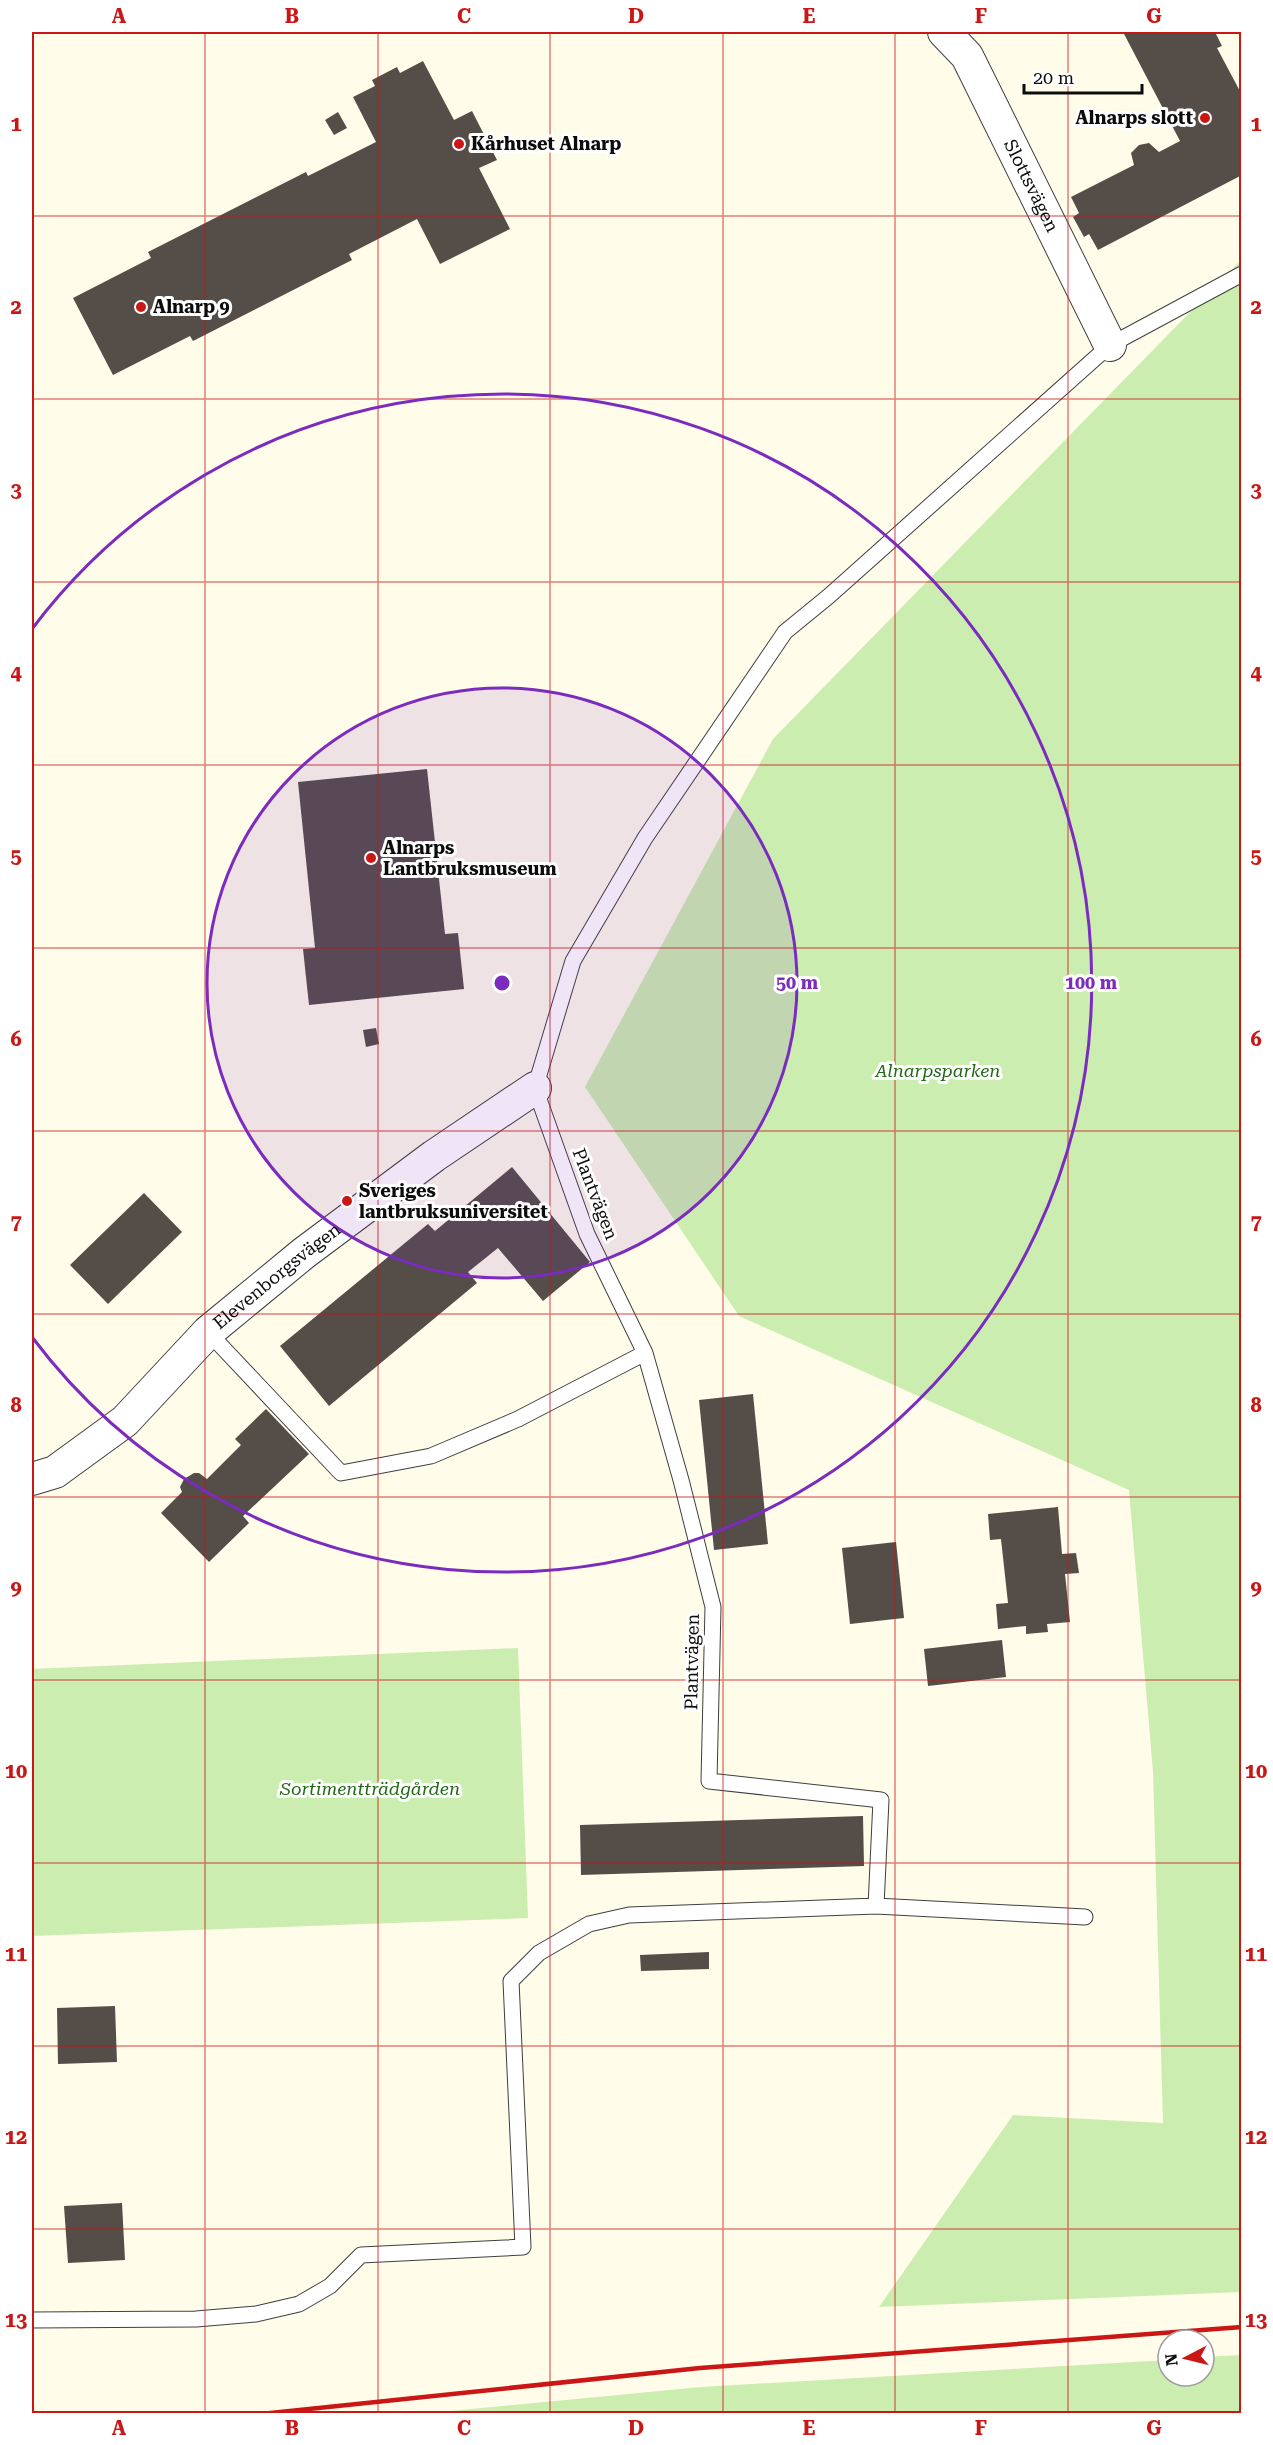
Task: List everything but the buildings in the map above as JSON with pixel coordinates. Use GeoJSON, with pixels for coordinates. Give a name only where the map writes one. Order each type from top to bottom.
{"type":"FeatureCollection","features":[{"type":"Feature","properties":{"kind":"street","name":"Slottsvägen"},"geometry":{"type":"LineString","coordinates":[[944,32],[967,56],[1110,345]]}},
{"type":"Feature","properties":{"kind":"street","name":"Elevenborgsvägen"},"geometry":{"type":"LineString","coordinates":[[32,1479],[55,1472],[125,1421],[208,1332],[304,1254],[425,1163],[535,1088]]}},
{"type":"Feature","properties":{"kind":"lane"},"geometry":{"type":"LineString","coordinates":[[535,1088],[573,962],[645,838],[785,632],[829,596],[1110,345],[1242,274]]}},
{"type":"Feature","properties":{"kind":"lane","name":"Plantvägen"},"geometry":{"type":"LineString","coordinates":[[535,1088],[587,1234],[645,1353],[681,1480],[713,1607],[709,1781],[881,1800],[876,1906]]}},
{"type":"Feature","properties":{"kind":"lane"},"geometry":{"type":"LineString","coordinates":[[208,1332],[341,1473],[431,1456],[518,1419],[645,1353]]}},
{"type":"Feature","properties":{"kind":"lane"},"geometry":{"type":"LineString","coordinates":[[32,2320],[196,2319],[256,2314],[299,2304],[330,2286],[361,2255],[523,2247],[511,1981],[539,1953],[589,1924],[629,1915],[876,1906],[1085,1917]]}},
{"type":"Feature","properties":{"kind":"green space","name":"Alnarpsparken"},"geometry":{"type":"Polygon","coordinates":[[[1241,260],[1241,2292],[879,2307],[1013,2115],[1163,2123],[1153,1772],[1129,1490],[739,1316],[585,1087],[773,739],[1241,260]]]}},
{"type":"Feature","properties":{"kind":"green space","name":"Sortimentträdgården"},"geometry":{"type":"Polygon","coordinates":[[[518,1648],[528,1918],[32,1936],[32,1669],[518,1648]]]}},
{"type":"Feature","properties":{"kind":"green space"},"geometry":{"type":"Polygon","coordinates":[[[1241,2355],[1241,2413],[430,2413],[701,2387],[1156,2361],[1156,2388],[1216,2388],[1216,2356],[1241,2355]]]}},
{"type":"Feature","properties":{"kind":"railway"},"geometry":{"type":"LineString","coordinates":[[261,2414],[700,2368],[1242,2327]]}},
{"type":"Feature","properties":{"kind":"place","name":"Alnarps slott"},"geometry":{"type":"Point","coordinates":[1205,118]}},
{"type":"Feature","properties":{"kind":"place","name":"Kårhuset Alnarp"},"geometry":{"type":"Point","coordinates":[459,144]}},
{"type":"Feature","properties":{"kind":"place","name":"Alnarp 9"},"geometry":{"type":"Point","coordinates":[141,307]}},
{"type":"Feature","properties":{"kind":"place","name":"Alnarps Lantbruksmuseum"},"geometry":{"type":"Point","coordinates":[371,858]}},
{"type":"Feature","properties":{"kind":"place","name":"Sveriges lantbruksuniversitet"},"geometry":{"type":"Point","coordinates":[347,1201]}}]}
